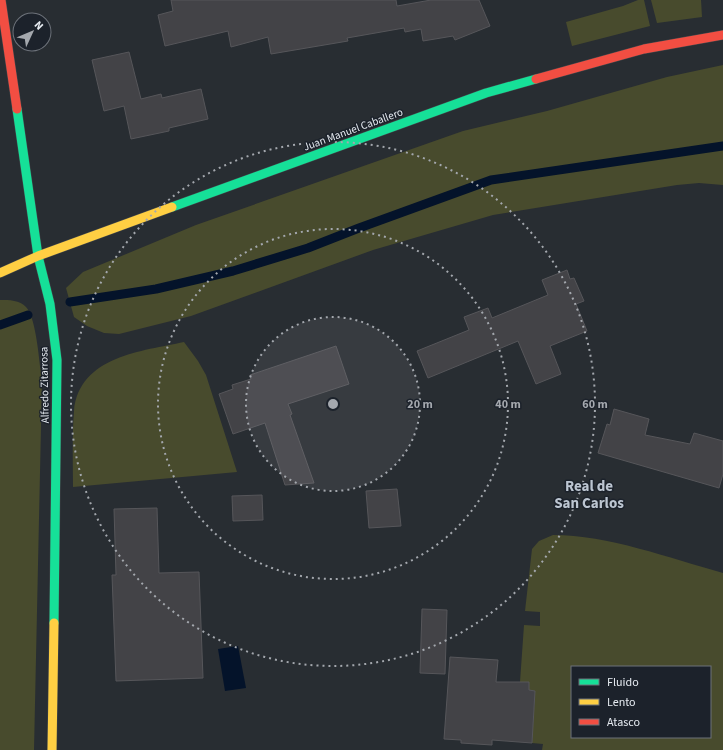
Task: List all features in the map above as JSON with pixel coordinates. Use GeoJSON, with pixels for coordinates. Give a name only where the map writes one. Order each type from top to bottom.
{"type":"FeatureCollection","features":[{"type":"Feature","properties":{"kind":"street","name":"Alfredo Zitarrosa"},"geometry":{"type":"LineString","coordinates":[[1,0],[38,256],[50,304],[57,360],[52,750]]}},
{"type":"Feature","properties":{"kind":"street","name":"Juan Manuel Caballero"},"geometry":{"type":"LineString","coordinates":[[0,273],[38,256],[486,93],[644,49],[723,35]]}},
{"type":"Feature","properties":{"kind":"green space"},"geometry":{"type":"Polygon","coordinates":[[[638,0],[644,0],[650,26],[572,46],[566,22],[623,6],[638,0]]]}},
{"type":"Feature","properties":{"kind":"green space"},"geometry":{"type":"Polygon","coordinates":[[[651,0],[701,0],[702,17],[657,23],[651,0]]]}},
{"type":"Feature","properties":{"kind":"green space"},"geometry":{"type":"Polygon","coordinates":[[[723,65],[723,185],[699,183],[677,185],[493,215],[373,250],[191,316],[119,334],[104,333],[87,326],[74,317],[66,288],[83,272],[196,225],[463,131],[547,111],[667,77],[723,65]]]}},
{"type":"Feature","properties":{"kind":"green space"},"geometry":{"type":"Polygon","coordinates":[[[0,300],[11,300],[21,303],[30,313],[37,342],[42,380],[34,750],[0,750],[0,300]]]}},
{"type":"Feature","properties":{"kind":"green space"},"geometry":{"type":"Polygon","coordinates":[[[184,342],[206,375],[237,472],[73,487],[74,411],[78,393],[88,378],[100,367],[132,353],[184,342]]]}},
{"type":"Feature","properties":{"kind":"green space"},"geometry":{"type":"Polygon","coordinates":[[[553,535],[574,536],[638,548],[723,573],[723,750],[542,750],[543,744],[532,743],[535,691],[529,690],[520,682],[524,625],[540,626],[540,612],[525,611],[532,549],[539,541],[553,535]]]}},
{"type":"Feature","properties":{"kind":"water"},"geometry":{"type":"Polygon","coordinates":[[[238,646],[246,688],[225,691],[218,649],[238,646]]]}},
{"type":"Feature","properties":{"kind":"building"},"geometry":{"type":"Polygon","coordinates":[[[171,0],[396,0],[397,6],[431,0],[479,0],[490,26],[455,40],[453,36],[423,41],[421,29],[405,32],[404,28],[347,38],[348,41],[271,54],[268,37],[231,47],[228,31],[165,46],[158,15],[173,11],[171,0]]]}},
{"type":"Feature","properties":{"kind":"building"},"geometry":{"type":"Polygon","coordinates":[[[129,52],[141,99],[161,94],[162,98],[201,89],[208,119],[169,128],[169,131],[131,139],[124,106],[104,111],[92,60],[129,52]]]}},
{"type":"Feature","properties":{"kind":"building"},"geometry":{"type":"Polygon","coordinates":[[[567,270],[570,279],[574,278],[584,301],[576,304],[587,331],[550,346],[561,374],[536,384],[518,341],[428,378],[417,351],[469,330],[464,317],[488,308],[492,318],[548,295],[542,280],[567,270]]]}},
{"type":"Feature","properties":{"kind":"building"},"geometry":{"type":"Polygon","coordinates":[[[336,346],[349,384],[288,404],[292,414],[290,415],[314,483],[285,485],[265,423],[233,434],[219,394],[233,389],[232,385],[251,379],[250,375],[336,346]]]}},
{"type":"Feature","properties":{"kind":"building"},"geometry":{"type":"Polygon","coordinates":[[[614,409],[649,419],[645,435],[690,444],[694,433],[723,441],[723,474],[719,488],[598,453],[607,424],[610,425],[614,409]]]}},
{"type":"Feature","properties":{"kind":"building"},"geometry":{"type":"Polygon","coordinates":[[[397,489],[401,526],[369,528],[366,491],[397,489]]]}},
{"type":"Feature","properties":{"kind":"building"},"geometry":{"type":"Polygon","coordinates":[[[262,495],[263,520],[233,521],[232,496],[262,495]]]}},
{"type":"Feature","properties":{"kind":"building"},"geometry":{"type":"Polygon","coordinates":[[[157,508],[159,573],[199,572],[203,678],[116,681],[112,575],[116,575],[114,509],[157,508]]]}},
{"type":"Feature","properties":{"kind":"building"},"geometry":{"type":"Polygon","coordinates":[[[422,609],[447,610],[445,674],[420,673],[422,609]]]}},
{"type":"Feature","properties":{"kind":"building"},"geometry":{"type":"Polygon","coordinates":[[[450,657],[498,660],[496,682],[529,682],[529,690],[535,691],[532,743],[492,740],[492,745],[461,743],[461,740],[444,739],[450,657]]]}},
{"type":"Feature","properties":{"kind":"waterway"},"geometry":{"type":"LineString","coordinates":[[70,302],[156,289],[233,271],[308,248],[491,180],[723,146]]}},
{"type":"Feature","properties":{"kind":"waterway"},"geometry":{"type":"LineString","coordinates":[[0,325],[28,315]]}},
{"type":"Feature","properties":{"kind":"traffic: fast"},"geometry":{"type":"LineString","coordinates":[[172,207],[486,93],[536,79]]}},
{"type":"Feature","properties":{"kind":"traffic: fast"},"geometry":{"type":"LineString","coordinates":[[17,109],[38,256],[50,304],[57,360],[54,623]]}},
{"type":"Feature","properties":{"kind":"traffic: slow"},"geometry":{"type":"LineString","coordinates":[[0,273],[38,256],[172,207]]}},
{"type":"Feature","properties":{"kind":"traffic: slow"},"geometry":{"type":"LineString","coordinates":[[52,750],[54,623]]}},
{"type":"Feature","properties":{"kind":"traffic: jam"},"geometry":{"type":"LineString","coordinates":[[1,0],[17,109]]}},
{"type":"Feature","properties":{"kind":"traffic: jam"},"geometry":{"type":"LineString","coordinates":[[536,79],[644,49],[723,35]]}},
{"type":"Feature","properties":{"kind":"district","name":"Real de San Carlos"},"geometry":{"type":"Point","coordinates":[589,494]}}]}
